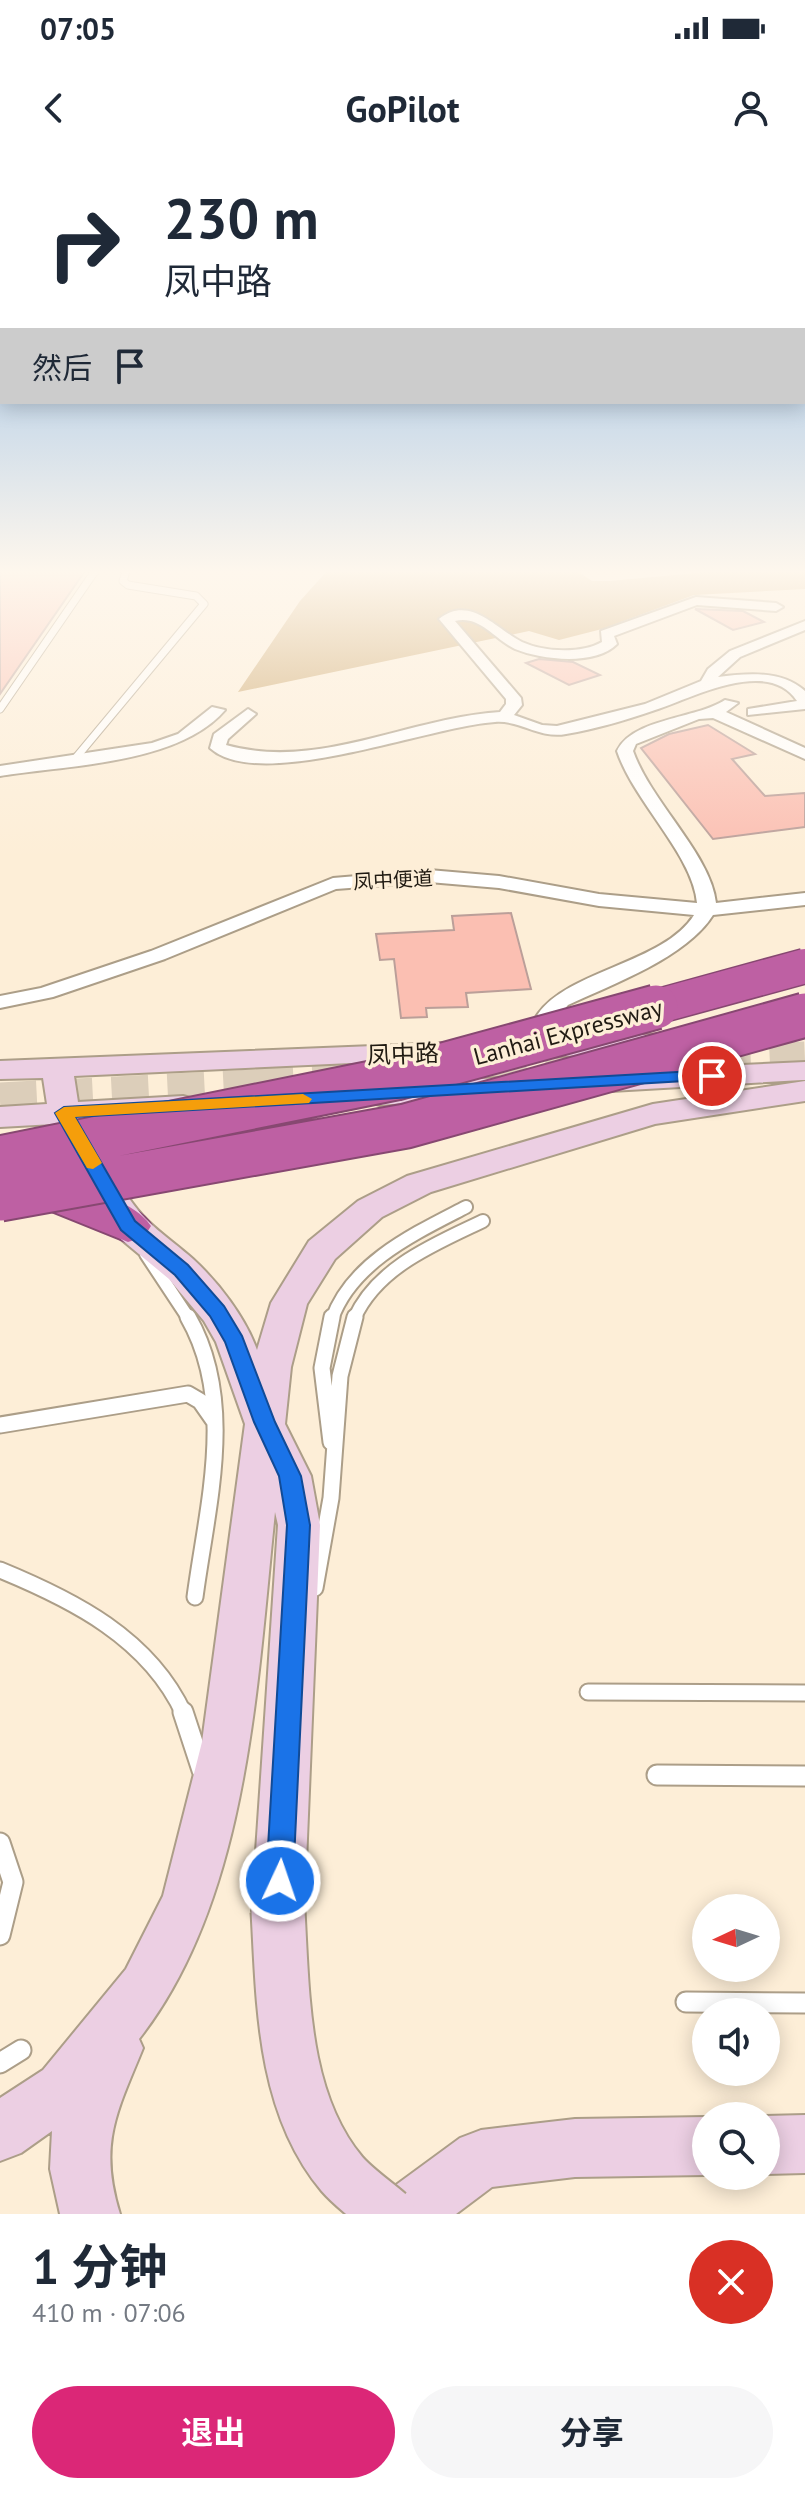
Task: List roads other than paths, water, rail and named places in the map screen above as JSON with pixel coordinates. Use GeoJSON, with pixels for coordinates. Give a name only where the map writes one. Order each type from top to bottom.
{"type":"FeatureCollection","features":[{"type":"Feature","properties":{"kind":"highway"},"geometry":{"type":"LineString","coordinates":[[767,979],[805,952]]}},
{"type":"Feature","properties":{"kind":"highway","name":"Lanhai Expressway"},"geometry":{"type":"LineString","coordinates":[[0,1158],[396,1078],[767,979],[805,966]]}},
{"type":"Feature","properties":{"kind":"highway","name":"Lanhai Expressway"},"geometry":{"type":"LineString","coordinates":[[0,1199],[406,1126],[805,1015]]}},
{"type":"Feature","properties":{"kind":"highway"},"geometry":{"type":"LineString","coordinates":[[0,1179],[73,1200],[128,1226]]}},
{"type":"Feature","properties":{"kind":"main road","name":"凤中路"},"geometry":{"type":"LineString","coordinates":[[0,1070],[805,1037]]}},
{"type":"Feature","properties":{"kind":"main road"},"geometry":{"type":"LineString","coordinates":[[57,1067],[64,1113],[128,1226],[182,1270],[217,1311],[235,1341],[264,1422],[290,1476],[299,1525],[278,1911],[285,2029],[300,2100],[339,2171],[388,2214]]}},
{"type":"Feature","properties":{"kind":"main road","name":"凤中路"},"geometry":{"type":"LineString","coordinates":[[0,1117],[805,1070]]}},
{"type":"Feature","properties":{"kind":"main road"},"geometry":{"type":"LineString","coordinates":[[90,2214],[81,2192],[76,2146],[88,2101],[187,1903],[226,1742],[272,1367],[289,1303],[322,1250],[370,1209],[419,1184],[653,1114],[805,1091]]}},
{"type":"Feature","properties":{"kind":"main road"},"geometry":{"type":"LineString","coordinates":[[0,2132],[63,2090],[145,1988]]}},
{"type":"Feature","properties":{"kind":"main road"},"geometry":{"type":"LineString","coordinates":[[780,2145],[805,2144]]}},
{"type":"Feature","properties":{"kind":"main road"},"geometry":{"type":"LineString","coordinates":[[406,2214],[481,2159],[575,2148],[692,2146]]}},
{"type":"Feature","properties":{"kind":"street"},"geometry":{"type":"LineString","coordinates":[[485,667],[513,698],[514,705],[504,717]]}},
{"type":"Feature","properties":{"kind":"street"},"geometry":{"type":"LineString","coordinates":[[710,677],[717,667]]}},
{"type":"Feature","properties":{"kind":"street"},"geometry":{"type":"LineString","coordinates":[[248,714],[220,737],[218,748],[257,758],[295,758],[332,754],[466,720],[504,717],[541,731],[565,730],[653,706],[728,667]]}},
{"type":"Feature","properties":{"kind":"street"},"geometry":{"type":"LineString","coordinates":[[710,677],[723,708],[805,754]]}},
{"type":"Feature","properties":{"kind":"street"},"geometry":{"type":"LineString","coordinates":[[537,1048],[546,1017],[561,1001],[688,937],[705,917],[707,900],[697,871],[644,797],[625,751],[630,741],[696,715],[723,708],[753,712],[797,708],[805,702],[801,692],[789,682],[710,677]]}},
{"type":"Feature","properties":{"kind":"street"},"geometry":{"type":"LineString","coordinates":[[0,771],[155,747],[184,737],[217,710]]}},
{"type":"Feature","properties":{"kind":"street"},"geometry":{"type":"LineString","coordinates":[[753,712],[782,723]]}},
{"type":"Feature","properties":{"kind":"street","name":"凤中便道"},"geometry":{"type":"LineString","coordinates":[[0,1002],[46,993],[158,955],[333,884],[429,876],[499,882],[599,900],[706,910],[805,899]]}},
{"type":"Feature","properties":{"kind":"lane"},"geometry":{"type":"LineString","coordinates":[[0,709],[25,667]]}},
{"type":"Feature","properties":{"kind":"lane"},"geometry":{"type":"LineString","coordinates":[[74,760],[152,667]]}},
{"type":"Feature","properties":{"kind":"lane"},"geometry":{"type":"LineString","coordinates":[[334,1469],[322,1369],[328,1323],[347,1287],[379,1257],[466,1207]]}},
{"type":"Feature","properties":{"kind":"lane"},"geometry":{"type":"LineString","coordinates":[[290,1701],[328,1529],[342,1370],[350,1327],[370,1293],[410,1259],[483,1221]]}},
{"type":"Feature","properties":{"kind":"lane"},"geometry":{"type":"LineString","coordinates":[[128,1226],[190,1322],[211,1372],[214,1421],[195,1597]]}},
{"type":"Feature","properties":{"kind":"lane"},"geometry":{"type":"LineString","coordinates":[[0,1425],[188,1394],[200,1401],[214,1421]]}},
{"type":"Feature","properties":{"kind":"lane"},"geometry":{"type":"LineString","coordinates":[[0,1570],[86,1608],[132,1642],[171,1688],[196,1735],[209,1820]]}},
{"type":"Feature","properties":{"kind":"lane"},"geometry":{"type":"LineString","coordinates":[[588,1692],[805,1693]]}},
{"type":"Feature","properties":{"kind":"lane"},"geometry":{"type":"LineString","coordinates":[[657,1775],[805,1776]]}},
{"type":"Feature","properties":{"kind":"lane"},"geometry":{"type":"LineString","coordinates":[[0,1843],[13,1882],[0,1935]]}},
{"type":"Feature","properties":{"kind":"lane"},"geometry":{"type":"LineString","coordinates":[[686,2002],[805,2003]]}},
{"type":"Feature","properties":{"kind":"lane"},"geometry":{"type":"LineString","coordinates":[[0,2063],[21,2050]]}},
{"type":"Feature","properties":{"kind":"tunnel"},"geometry":{"type":"LineString","coordinates":[[658,1067],[805,1060]]}},
{"type":"Feature","properties":{"kind":"tunnel"},"geometry":{"type":"LineString","coordinates":[[256,1071],[391,1065]]}},
{"type":"Feature","properties":{"kind":"tunnel"},"geometry":{"type":"LineString","coordinates":[[434,1078],[564,1072]]}},
{"type":"Feature","properties":{"kind":"tunnel"},"geometry":{"type":"LineString","coordinates":[[0,1101],[289,1086]]}}]}
